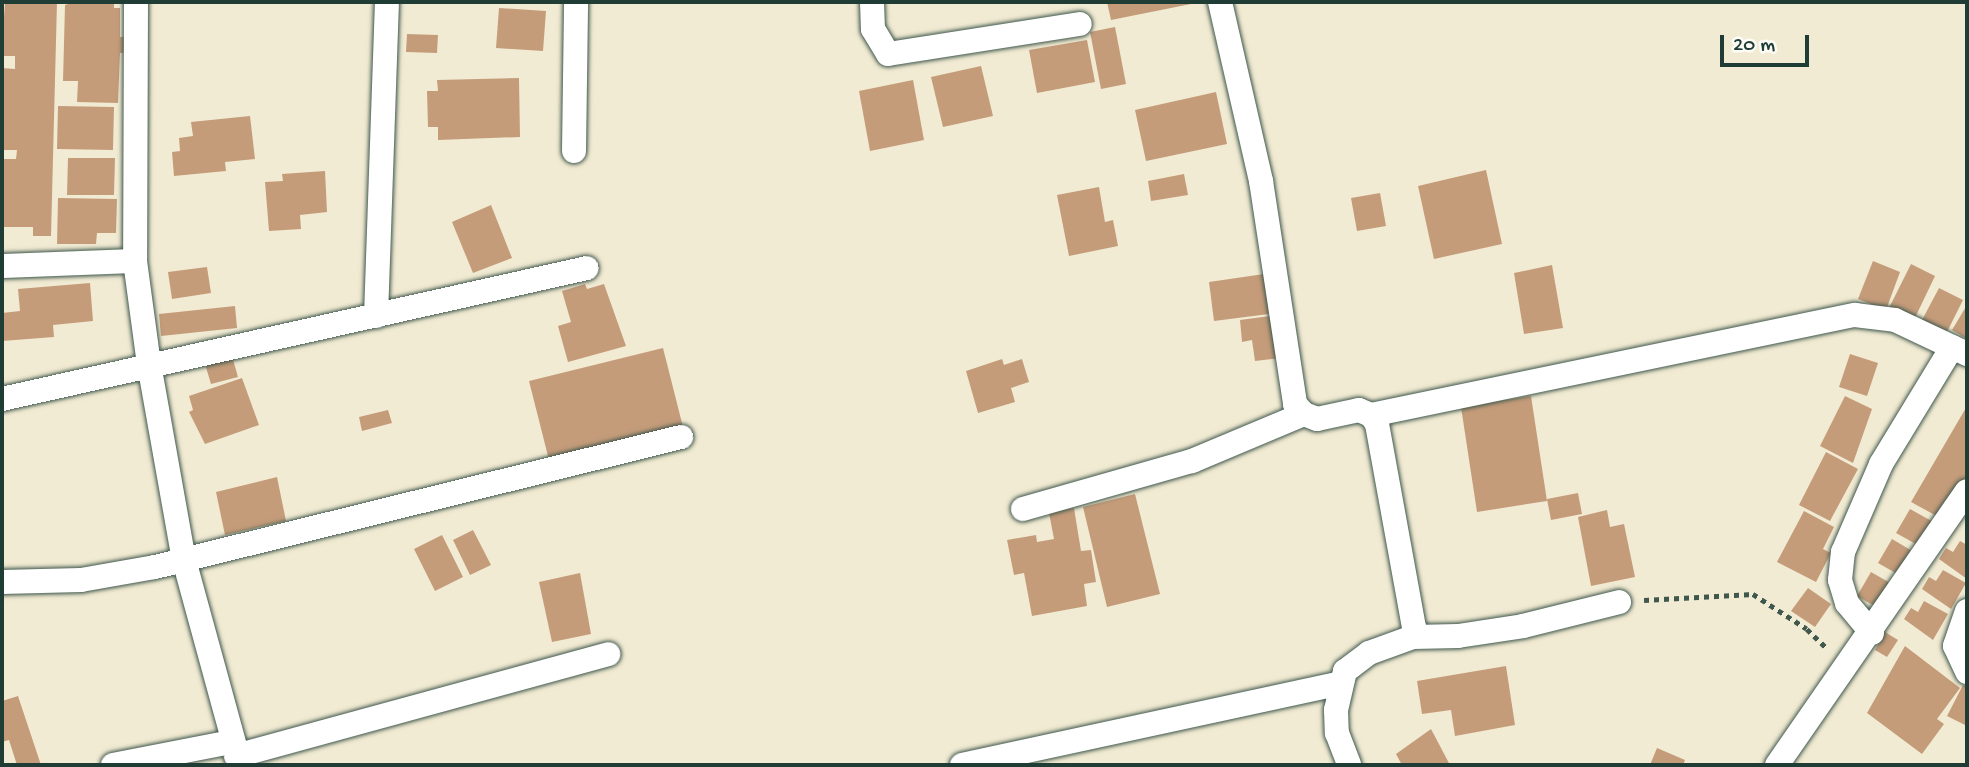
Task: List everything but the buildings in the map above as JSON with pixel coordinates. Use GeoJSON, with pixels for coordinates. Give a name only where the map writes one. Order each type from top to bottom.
{"type":"FeatureCollection","features":[{"type":"Feature","properties":{"kind":"street"},"geometry":{"type":"LineString","coordinates":[[136,2],[135,261],[149,365],[184,560],[236,754]]}},
{"type":"Feature","properties":{"kind":"street"},"geometry":{"type":"LineString","coordinates":[[376,316],[387,2]]}},
{"type":"Feature","properties":{"kind":"street"},"geometry":{"type":"LineString","coordinates":[[575,151],[576,2]]}},
{"type":"Feature","properties":{"kind":"street"},"geometry":{"type":"LineString","coordinates":[[872,2],[873,29],[888,54],[1080,24]]}},
{"type":"Feature","properties":{"kind":"street"},"geometry":{"type":"LineString","coordinates":[[1220,2],[1261,181],[1295,404],[1304,414],[1317,419],[1359,410],[1371,415],[1855,316],[1895,320],[1960,351],[1881,464],[1843,552],[1840,580],[1847,603],[1872,633]]}},
{"type":"Feature","properties":{"kind":"street"},"geometry":{"type":"LineString","coordinates":[[2,266],[135,261]]}},
{"type":"Feature","properties":{"kind":"street"},"geometry":{"type":"LineString","coordinates":[[2,398],[587,268]]}},
{"type":"Feature","properties":{"kind":"street"},"geometry":{"type":"LineString","coordinates":[[1023,509],[1192,461],[1304,414]]}},
{"type":"Feature","properties":{"kind":"street"},"geometry":{"type":"LineString","coordinates":[[1371,415],[1413,637]]}},
{"type":"Feature","properties":{"kind":"street"},"geometry":{"type":"LineString","coordinates":[[2,582],[80,580],[184,560],[681,437]]}},
{"type":"Feature","properties":{"kind":"street"},"geometry":{"type":"LineString","coordinates":[[1777,765],[1872,633],[1967,491]]}},
{"type":"Feature","properties":{"kind":"street"},"geometry":{"type":"LineString","coordinates":[[1349,765],[1337,733],[1340,683],[1354,662],[1413,637],[1458,636],[1523,626],[1619,602]]}},
{"type":"Feature","properties":{"kind":"street"},"geometry":{"type":"LineString","coordinates":[[1967,611],[1955,646],[1967,671]]}},
{"type":"Feature","properties":{"kind":"street"},"geometry":{"type":"LineString","coordinates":[[113,765],[236,754],[608,654]]}},
{"type":"Feature","properties":{"kind":"street"},"geometry":{"type":"LineString","coordinates":[[962,765],[1340,683]]}},
{"type":"Feature","properties":{"kind":"path"},"geometry":{"type":"LineString","coordinates":[[1619,602],[1702,593],[1753,594],[1807,629],[1847,668]]}}]}
